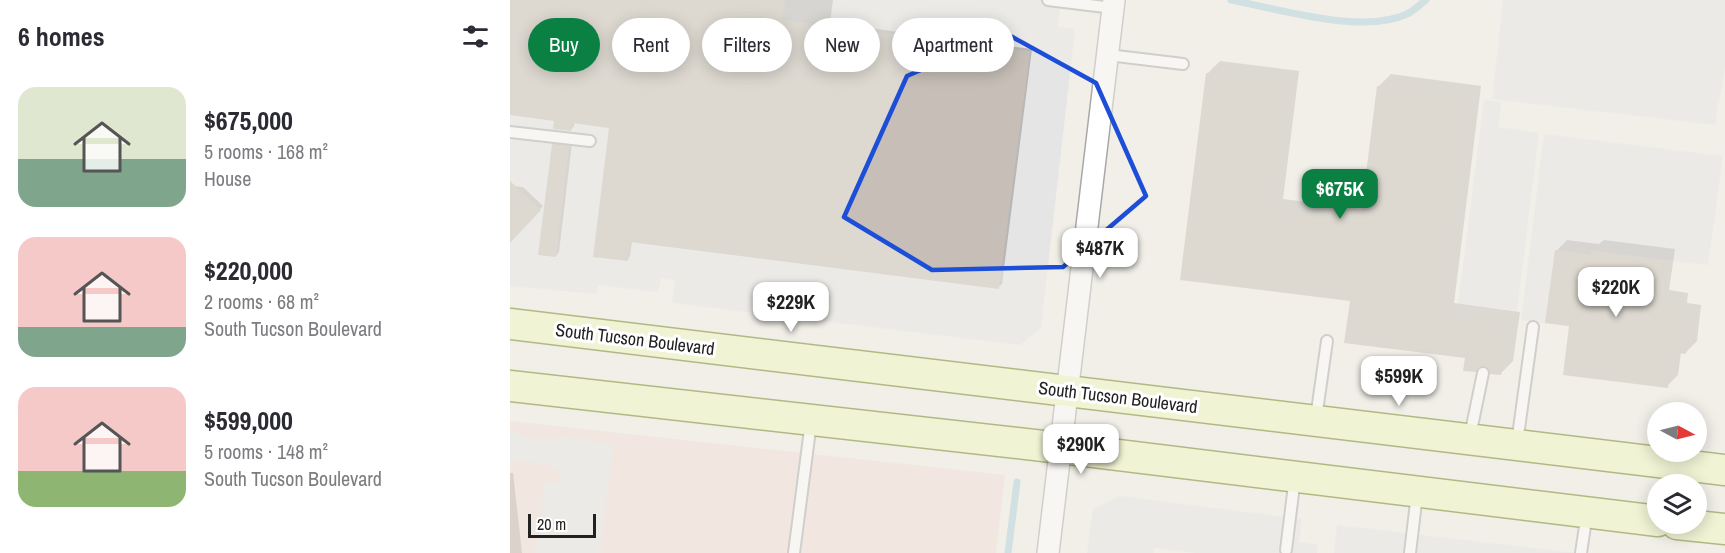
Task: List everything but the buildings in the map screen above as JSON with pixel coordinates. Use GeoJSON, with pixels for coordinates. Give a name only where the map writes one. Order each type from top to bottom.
{"type":"FeatureCollection","features":[{"type":"Feature","properties":{"kind":"main road","name":"South Tucson Boulevard"},"geometry":{"type":"LineString","coordinates":[[510,324],[1725,470]]}},
{"type":"Feature","properties":{"kind":"main road"},"geometry":{"type":"LineString","coordinates":[[510,386],[1061,448],[1647,520]]}},
{"type":"Feature","properties":{"kind":"main road"},"geometry":{"type":"LineString","coordinates":[[1707,527],[1725,529]]}},
{"type":"Feature","properties":{"kind":"street"},"geometry":{"type":"LineString","coordinates":[[1048,553],[1113,4]]}},
{"type":"Feature","properties":{"kind":"lane"},"geometry":{"type":"LineString","coordinates":[[1050,0],[1113,4]]}},
{"type":"Feature","properties":{"kind":"lane"},"geometry":{"type":"LineString","coordinates":[[1107,55],[1183,64]]}},
{"type":"Feature","properties":{"kind":"lane"},"geometry":{"type":"LineString","coordinates":[[510,132],[590,141]]}},
{"type":"Feature","properties":{"kind":"lane"},"geometry":{"type":"LineString","coordinates":[[1517,445],[1533,327]]}},
{"type":"Feature","properties":{"kind":"lane"},"geometry":{"type":"LineString","coordinates":[[1315,421],[1327,341]]}},
{"type":"Feature","properties":{"kind":"lane"},"geometry":{"type":"LineString","coordinates":[[1469,439],[1483,373]]}},
{"type":"Feature","properties":{"kind":"lane"},"geometry":{"type":"LineString","coordinates":[[794,553],[811,420]]}},
{"type":"Feature","properties":{"kind":"lane"},"geometry":{"type":"LineString","coordinates":[[1286,550],[1295,477]]}},
{"type":"Feature","properties":{"kind":"lane"},"geometry":{"type":"LineString","coordinates":[[1410,553],[1418,492]]}},
{"type":"Feature","properties":{"kind":"lane"},"geometry":{"type":"LineString","coordinates":[[1581,553],[1587,512]]}},
{"type":"Feature","properties":{"kind":"highlighted area"},"geometry":{"type":"Polygon","coordinates":[[[1005,33],[1096,83],[1146,196],[1063,267],[932,270],[844,217],[907,76],[1005,33]]]}},
{"type":"Feature","properties":{"kind":"shaded area"},"geometry":{"type":"Polygon","coordinates":[[[510,0],[1061,0],[1058,27],[1075,29],[1041,328],[1020,345],[672,303],[675,280],[661,278],[658,292],[598,285],[596,294],[510,286],[510,0]]]}},
{"type":"Feature","properties":{"kind":"shaded area"},"geometry":{"type":"Polygon","coordinates":[[[1503,0],[1725,0],[1725,68],[1715,125],[1492,99],[1503,0]]]}},
{"type":"Feature","properties":{"kind":"shaded area"},"geometry":{"type":"Polygon","coordinates":[[[1484,100],[1501,102],[1498,127],[1539,133],[1517,311],[1458,304],[1484,100]]]}},
{"type":"Feature","properties":{"kind":"shaded area"},"geometry":{"type":"Polygon","coordinates":[[[1544,134],[1723,156],[1708,265],[1665,260],[1662,279],[1573,268],[1565,326],[1521,320],[1544,134]]]}},
{"type":"Feature","properties":{"kind":"shaded area"},"geometry":{"type":"Polygon","coordinates":[[[510,421],[1005,475],[996,553],[510,553],[510,421]]]}},
{"type":"Feature","properties":{"kind":"shaded area"},"geometry":{"type":"Polygon","coordinates":[[[510,430],[529,438],[554,441],[562,437],[613,444],[600,553],[536,553],[545,481],[562,484],[562,475],[551,465],[510,461],[510,430]]]}},
{"type":"Feature","properties":{"kind":"shaded area"},"geometry":{"type":"Polygon","coordinates":[[[1120,496],[1302,519],[1299,542],[1318,545],[1317,553],[1196,553],[1154,548],[1153,553],[1087,553],[1093,509],[1120,496]]]}},
{"type":"Feature","properties":{"kind":"shaded area"},"geometry":{"type":"Polygon","coordinates":[[[1337,525],[1576,553],[1334,553],[1337,525]]]}},
{"type":"Feature","properties":{"kind":"waterway"},"geometry":{"type":"LineString","coordinates":[[1231,0],[1320,18],[1368,22],[1389,20],[1407,14],[1426,0]]}},
{"type":"Feature","properties":{"kind":"waterway"},"geometry":{"type":"LineString","coordinates":[[1008,553],[1017,482]]}}]}
